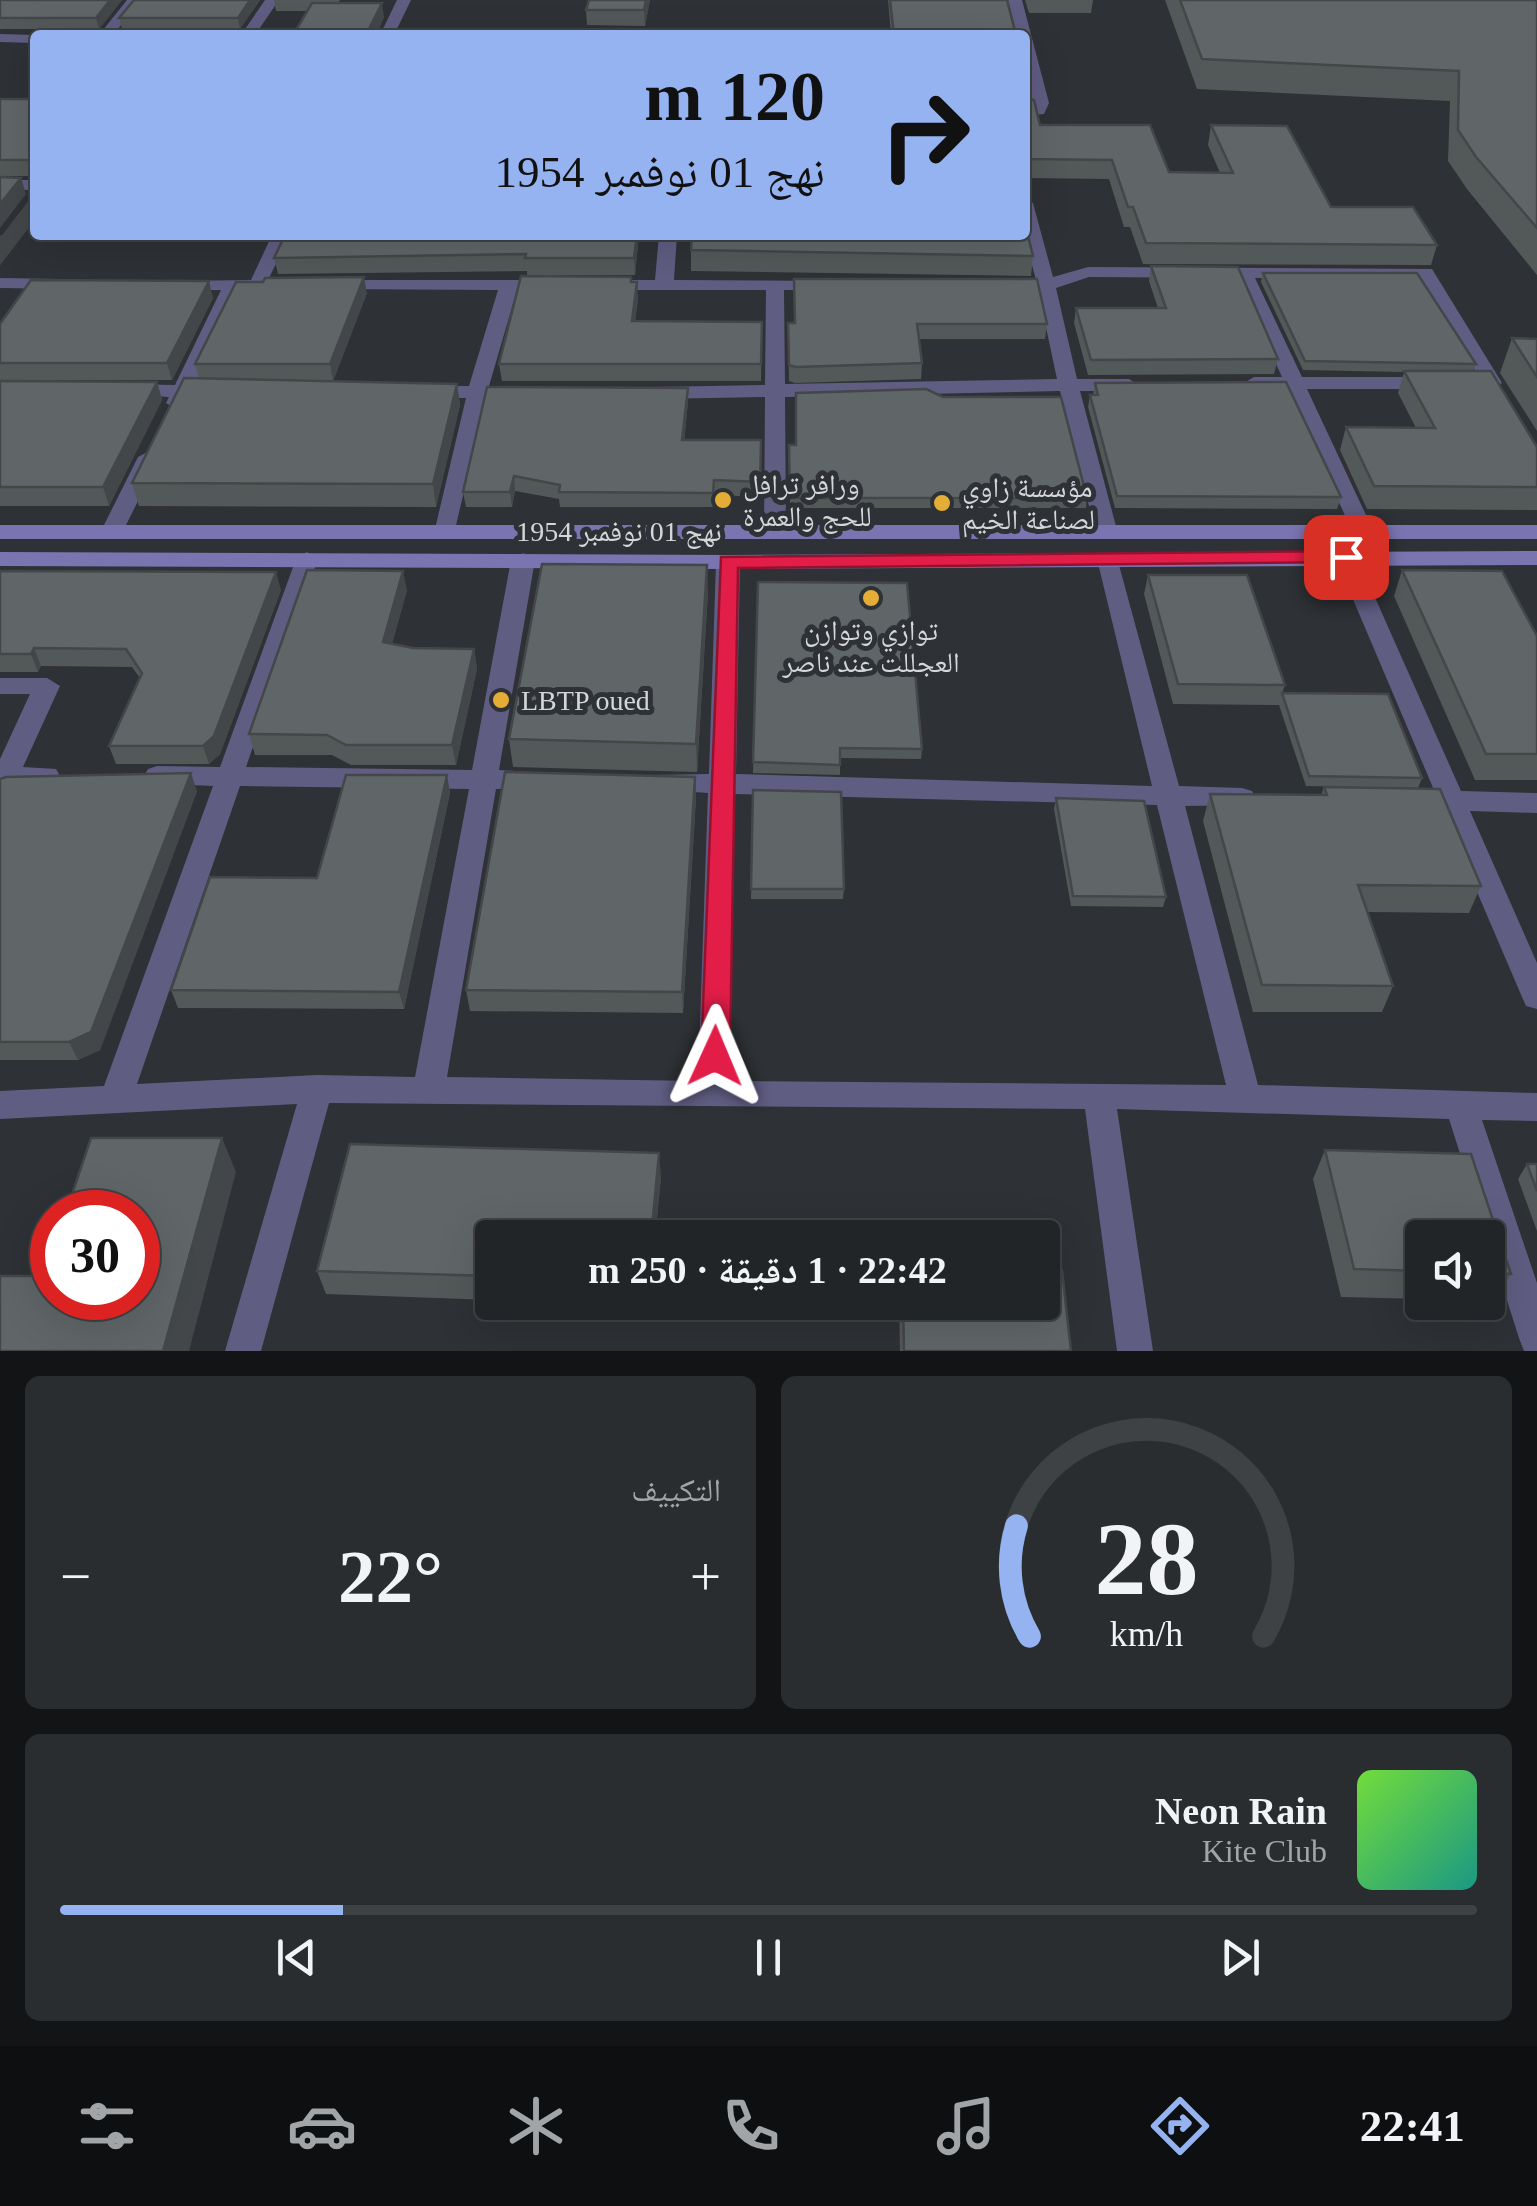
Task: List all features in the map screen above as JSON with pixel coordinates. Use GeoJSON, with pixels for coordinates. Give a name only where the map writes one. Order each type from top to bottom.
{"type":"FeatureCollection","features":[{"type":"Feature","properties":{"kind":"main road","name":"نهج 01 نوفمبر 1954"},"geometry":{"type":"LineString","coordinates":[[0,558],[728,562],[1362,530],[1537,532]]}},
{"type":"Feature","properties":{"kind":"main road","name":"نهج 01 نوفمبر 1954"},"geometry":{"type":"LineString","coordinates":[[0,532],[776,532],[1346,557],[1537,558]]}},
{"type":"Feature","properties":{"kind":"street"},"geometry":{"type":"LineString","coordinates":[[110,30],[134,0]]}},
{"type":"Feature","properties":{"kind":"street"},"geometry":{"type":"LineString","coordinates":[[251,30],[272,0]]}},
{"type":"Feature","properties":{"kind":"street"},"geometry":{"type":"LineString","coordinates":[[389,30],[404,0]]}},
{"type":"Feature","properties":{"kind":"street"},"geometry":{"type":"LineString","coordinates":[[1015,0],[1023,30]]}},
{"type":"Feature","properties":{"kind":"street"},"geometry":{"type":"LineString","coordinates":[[0,38],[30,39]]}},
{"type":"Feature","properties":{"kind":"street"},"geometry":{"type":"LineString","coordinates":[[1030,56],[1042,103],[1032,111]]}},
{"type":"Feature","properties":{"kind":"street"},"geometry":{"type":"LineString","coordinates":[[0,185],[30,185]]}},
{"type":"Feature","properties":{"kind":"street"},"geometry":{"type":"LineString","coordinates":[[1030,223],[1246,1100]]}},
{"type":"Feature","properties":{"kind":"street"},"geometry":{"type":"LineString","coordinates":[[157,285],[266,285],[280,240]]}},
{"type":"Feature","properties":{"kind":"street"},"geometry":{"type":"LineString","coordinates":[[664,285],[668,240]]}},
{"type":"Feature","properties":{"kind":"street"},"geometry":{"type":"LineString","coordinates":[[1243,271],[1362,530]]}},
{"type":"Feature","properties":{"kind":"street"},"geometry":{"type":"LineString","coordinates":[[988,285],[1046,285],[1088,272],[1426,273],[1480,386],[1240,384]]}},
{"type":"Feature","properties":{"kind":"street"},"geometry":{"type":"LineString","coordinates":[[0,307],[9,284],[81,284]]}},
{"type":"Feature","properties":{"kind":"street"},"geometry":{"type":"LineString","coordinates":[[445,534],[477,392],[509,284]]}},
{"type":"Feature","properties":{"kind":"street"},"geometry":{"type":"LineString","coordinates":[[110,533],[233,285]]}},
{"type":"Feature","properties":{"kind":"street"},"geometry":{"type":"LineString","coordinates":[[315,285],[853,285]]}},
{"type":"Feature","properties":{"kind":"street"},"geometry":{"type":"LineString","coordinates":[[776,285],[776,532]]}},
{"type":"Feature","properties":{"kind":"street"},"geometry":{"type":"LineString","coordinates":[[636,393],[776,394],[1144,384]]}},
{"type":"Feature","properties":{"kind":"street"},"geometry":{"type":"LineString","coordinates":[[110,390],[242,391]]}},
{"type":"Feature","properties":{"kind":"street"},"geometry":{"type":"LineString","coordinates":[[398,392],[537,392]]}},
{"type":"Feature","properties":{"kind":"street"},"geometry":{"type":"LineString","coordinates":[[1346,557],[1537,997]]}},
{"type":"Feature","properties":{"kind":"street"},"geometry":{"type":"LineString","coordinates":[[115,1100],[307,559]]}},
{"type":"Feature","properties":{"kind":"street"},"geometry":{"type":"LineString","coordinates":[[428,1092],[523,560]]}},
{"type":"Feature","properties":{"kind":"street"},"geometry":{"type":"LineString","coordinates":[[714,1095],[728,562]]}},
{"type":"Feature","properties":{"kind":"street"},"geometry":{"type":"LineString","coordinates":[[0,686],[47,686],[3,782],[81,776]]}},
{"type":"Feature","properties":{"kind":"street"},"geometry":{"type":"LineString","coordinates":[[138,776],[565,780]]}},
{"type":"Feature","properties":{"kind":"street"},"geometry":{"type":"LineString","coordinates":[[643,782],[1263,798]]}},
{"type":"Feature","properties":{"kind":"street"},"geometry":{"type":"LineString","coordinates":[[1377,799],[1537,803]]}},
{"type":"Feature","properties":{"kind":"street"},"geometry":{"type":"LineString","coordinates":[[243,1351],[317,1089]]}},
{"type":"Feature","properties":{"kind":"street"},"geometry":{"type":"LineString","coordinates":[[0,1106],[317,1089],[1099,1095],[1537,1107]]}},
{"type":"Feature","properties":{"kind":"street"},"geometry":{"type":"LineString","coordinates":[[1099,1095],[1136,1351]]}},
{"type":"Feature","properties":{"kind":"street"},"geometry":{"type":"LineString","coordinates":[[1462,1107],[1537,1338]]}},
{"type":"Feature","properties":{"kind":"building"},"geometry":{"type":"Polygon","coordinates":[[[0,0],[110,0],[96,18],[0,18],[0,0]]]}},
{"type":"Feature","properties":{"kind":"building"},"geometry":{"type":"Polygon","coordinates":[[[134,0],[250,0],[238,18],[119,18],[134,0]]]}},
{"type":"Feature","properties":{"kind":"building"},"geometry":{"type":"Polygon","coordinates":[[[589,0],[646,0],[644,10],[586,10],[589,0]]]}},
{"type":"Feature","properties":{"kind":"building"},"geometry":{"type":"Polygon","coordinates":[[[890,0],[1007,0],[1015,30],[893,30],[890,0]]]}},
{"type":"Feature","properties":{"kind":"building"},"geometry":{"type":"Polygon","coordinates":[[[1180,0],[1537,0],[1537,228],[1458,130],[1459,71],[1202,59],[1180,0]]]}},
{"type":"Feature","properties":{"kind":"building"},"geometry":{"type":"Polygon","coordinates":[[[312,3],[382,3],[368,30],[296,30],[312,3]]]}},
{"type":"Feature","properties":{"kind":"building"},"geometry":{"type":"Polygon","coordinates":[[[0,99],[30,99],[30,160],[0,160],[0,99]]]}},
{"type":"Feature","properties":{"kind":"building"},"geometry":{"type":"Polygon","coordinates":[[[1030,99],[1034,100],[1040,125],[1150,125],[1169,172],[1233,173],[1211,125],[1287,126],[1331,207],[1413,207],[1437,245],[1146,243],[1133,207],[1128,207],[1112,160],[1030,159],[1030,99]]]}},
{"type":"Feature","properties":{"kind":"building"},"geometry":{"type":"Polygon","coordinates":[[[0,177],[21,178],[0,204],[0,177]]]}},
{"type":"Feature","properties":{"kind":"building"},"geometry":{"type":"Polygon","coordinates":[[[283,240],[636,240],[634,258],[525,258],[526,254],[274,258],[283,240]]]}},
{"type":"Feature","properties":{"kind":"building"},"geometry":{"type":"Polygon","coordinates":[[[692,240],[1029,240],[1033,256],[691,250],[692,240]]]}},
{"type":"Feature","properties":{"kind":"building"},"geometry":{"type":"Polygon","coordinates":[[[1151,266],[1238,267],[1278,359],[1091,360],[1076,308],[1166,308],[1151,266]]]}},
{"type":"Feature","properties":{"kind":"building"},"geometry":{"type":"Polygon","coordinates":[[[1263,273],[1417,273],[1476,364],[1305,361],[1263,273]]]}},
{"type":"Feature","properties":{"kind":"building"},"geometry":{"type":"Polygon","coordinates":[[[521,276],[631,277],[631,282],[637,282],[632,321],[762,322],[761,364],[499,364],[521,276]]]}},
{"type":"Feature","properties":{"kind":"building"},"geometry":{"type":"Polygon","coordinates":[[[364,277],[330,364],[195,364],[236,282],[364,277]]]}},
{"type":"Feature","properties":{"kind":"building"},"geometry":{"type":"Polygon","coordinates":[[[794,279],[1037,279],[1047,324],[917,324],[922,363],[796,367],[789,365],[788,323],[795,323],[794,279]]]}},
{"type":"Feature","properties":{"kind":"building"},"geometry":{"type":"Polygon","coordinates":[[[31,280],[209,281],[167,363],[0,363],[0,324],[31,280]]]}},
{"type":"Feature","properties":{"kind":"building"},"geometry":{"type":"Polygon","coordinates":[[[1512,338],[1537,339],[1537,377],[1512,338]]]}},
{"type":"Feature","properties":{"kind":"building"},"geometry":{"type":"Polygon","coordinates":[[[1404,371],[1491,371],[1537,447],[1537,487],[1374,486],[1346,427],[1435,428],[1404,371]]]}},
{"type":"Feature","properties":{"kind":"building"},"geometry":{"type":"Polygon","coordinates":[[[184,378],[457,384],[433,484],[132,483],[184,378]]]}},
{"type":"Feature","properties":{"kind":"building"},"geometry":{"type":"Polygon","coordinates":[[[0,381],[157,382],[103,487],[0,487],[0,381]]]}},
{"type":"Feature","properties":{"kind":"building"},"geometry":{"type":"Polygon","coordinates":[[[1286,382],[1341,497],[1117,496],[1090,395],[1098,395],[1095,383],[1286,382]]]}},
{"type":"Feature","properties":{"kind":"building"},"geometry":{"type":"Polygon","coordinates":[[[487,387],[688,388],[682,440],[761,440],[760,493],[760,482],[714,480],[713,493],[559,492],[560,485],[514,476],[510,492],[463,492],[487,387]]]}},
{"type":"Feature","properties":{"kind":"building"},"geometry":{"type":"Polygon","coordinates":[[[926,389],[943,397],[1061,397],[1087,498],[790,498],[789,445],[796,445],[796,393],[926,389]]]}},
{"type":"Feature","properties":{"kind":"building"},"geometry":{"type":"Polygon","coordinates":[[[542,564],[707,565],[696,744],[509,739],[542,564]]]}},
{"type":"Feature","properties":{"kind":"building"},"geometry":{"type":"Polygon","coordinates":[[[307,570],[403,571],[383,642],[413,648],[474,649],[452,745],[346,745],[327,735],[249,734],[307,570]]]}},
{"type":"Feature","properties":{"kind":"building"},"geometry":{"type":"Polygon","coordinates":[[[1402,570],[1502,571],[1537,636],[1537,754],[1486,754],[1402,570]]]}},
{"type":"Feature","properties":{"kind":"building"},"geometry":{"type":"Polygon","coordinates":[[[0,571],[276,572],[214,736],[203,746],[109,746],[142,673],[126,649],[34,648],[31,654],[0,654],[0,571]]]}},
{"type":"Feature","properties":{"kind":"building"},"geometry":{"type":"Polygon","coordinates":[[[1148,575],[1247,575],[1285,685],[1178,684],[1148,575]]]}},
{"type":"Feature","properties":{"kind":"building"},"geometry":{"type":"Polygon","coordinates":[[[758,582],[907,583],[922,749],[840,748],[840,765],[753,762],[758,582]]]}},
{"type":"Feature","properties":{"kind":"building"},"geometry":{"type":"Polygon","coordinates":[[[1282,693],[1388,694],[1422,778],[1309,776],[1282,693]]]}},
{"type":"Feature","properties":{"kind":"building"},"geometry":{"type":"Polygon","coordinates":[[[505,772],[695,777],[682,992],[466,990],[505,772]]]}},
{"type":"Feature","properties":{"kind":"building"},"geometry":{"type":"Polygon","coordinates":[[[191,773],[91,1032],[69,1042],[0,1042],[0,779],[191,773]]]}},
{"type":"Feature","properties":{"kind":"building"},"geometry":{"type":"Polygon","coordinates":[[[346,775],[447,775],[399,992],[171,990],[210,877],[317,878],[346,775]]]}},
{"type":"Feature","properties":{"kind":"building"},"geometry":{"type":"Polygon","coordinates":[[[1324,787],[1440,789],[1481,886],[1358,885],[1393,986],[1262,985],[1210,794],[1327,795],[1324,787]]]}},
{"type":"Feature","properties":{"kind":"building"},"geometry":{"type":"Polygon","coordinates":[[[753,790],[841,792],[844,889],[751,889],[753,790]]]}},
{"type":"Feature","properties":{"kind":"building"},"geometry":{"type":"Polygon","coordinates":[[[1056,798],[1144,801],[1166,897],[1073,896],[1056,798]]]}},
{"type":"Feature","properties":{"kind":"building"},"geometry":{"type":"Polygon","coordinates":[[[91,1138],[222,1138],[163,1351],[0,1351],[0,1276],[30,1276],[30,1320],[160,1320],[160,1190],[73,1190],[91,1138]]]}},
{"type":"Feature","properties":{"kind":"building"},"geometry":{"type":"Polygon","coordinates":[[[350,1144],[659,1153],[653,1220],[475,1220],[475,1276],[317,1271],[350,1144]]]}},
{"type":"Feature","properties":{"kind":"building"},"geometry":{"type":"Polygon","coordinates":[[[1325,1150],[1471,1154],[1493,1220],[1405,1220],[1405,1270],[1354,1269],[1325,1150]]]}},
{"type":"Feature","properties":{"kind":"building"},"geometry":{"type":"Polygon","coordinates":[[[1527,1164],[1537,1164],[1537,1191],[1527,1164]]]}},
{"type":"Feature","properties":{"kind":"building"},"geometry":{"type":"Polygon","coordinates":[[[1062,1270],[1071,1351],[904,1351],[903,1320],[1060,1320],[1062,1270]]]}},
{"type":"Feature","properties":{"kind":"place","name":"ورافر ترافل للحج والعمرة"},"geometry":{"type":"Point","coordinates":[723,500]}},
{"type":"Feature","properties":{"kind":"place","name":"مؤسسة زاوي لصناعة الخيم"},"geometry":{"type":"Point","coordinates":[942,503]}},
{"type":"Feature","properties":{"kind":"place","name":"توازي وتوازن العجللت عند ناصر"},"geometry":{"type":"Point","coordinates":[871,598]}},
{"type":"Feature","properties":{"kind":"place","name":"LBTP oued"},"geometry":{"type":"Point","coordinates":[501,700]}},
{"type":"Feature","properties":{"kind":"route"},"geometry":{"type":"LineString","coordinates":[[715,1056],[728,562],[1346,557]]}}]}
